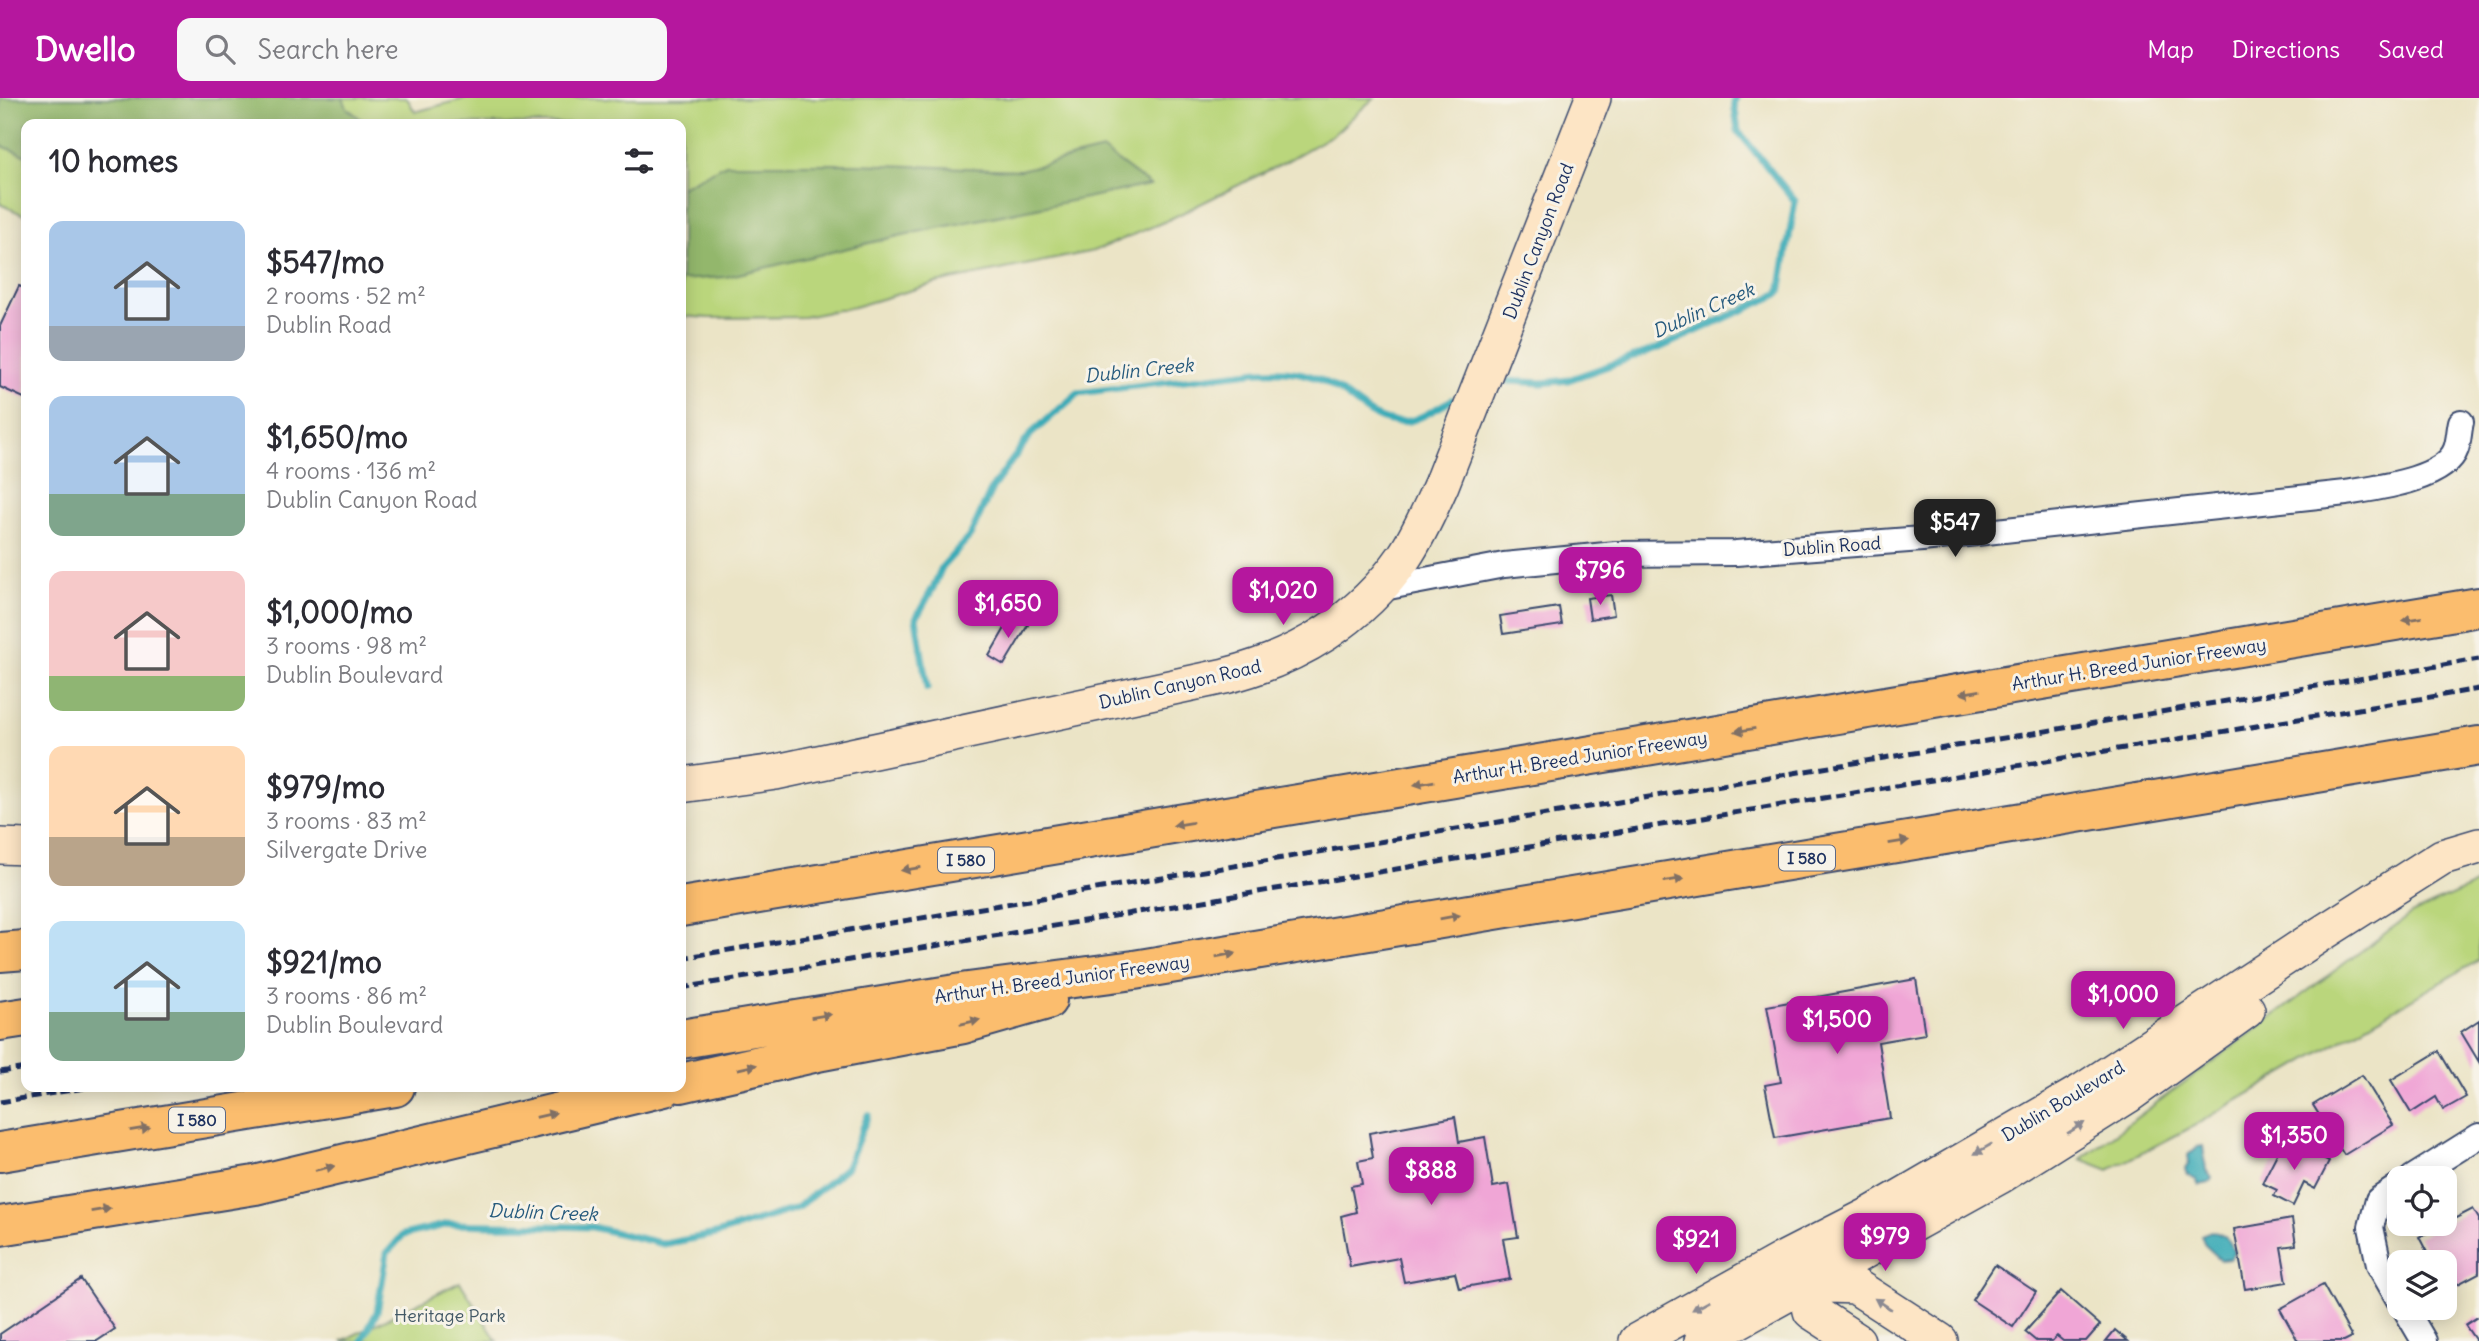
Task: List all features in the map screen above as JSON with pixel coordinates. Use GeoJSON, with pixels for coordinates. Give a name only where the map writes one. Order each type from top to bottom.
{"type":"FeatureCollection","features":[{"type":"Feature","properties":{"kind":"highway","name":"Arthur H. Breed Junior Freeway"},"geometry":{"type":"LineString","coordinates":[[686,906],[2479,607]]}},
{"type":"Feature","properties":{"kind":"highway","name":"Arthur H. Breed Junior Freeway"},"geometry":{"type":"LineString","coordinates":[[686,1038],[944,996],[1134,970],[2479,746]]}},
{"type":"Feature","properties":{"kind":"highway"},"geometry":{"type":"LineString","coordinates":[[0,952],[21,950]]}},
{"type":"Feature","properties":{"kind":"highway"},"geometry":{"type":"LineString","coordinates":[[686,1082],[822,1051],[963,1024],[1003,1014],[1134,970]]}},
{"type":"Feature","properties":{"kind":"highway"},"geometry":{"type":"LineString","coordinates":[[0,1021],[21,1018]]}},
{"type":"Feature","properties":{"kind":"highway","name":"I 580"},"geometry":{"type":"LineString","coordinates":[[0,1153],[365,1092]]}},
{"type":"Feature","properties":{"kind":"highway"},"geometry":{"type":"LineString","coordinates":[[11,1226],[255,1185],[643,1092]]}},
{"type":"Feature","properties":{"kind":"street","name":"Dublin Canyon Road"},"geometry":{"type":"LineString","coordinates":[[686,784],[776,772],[1259,667],[1292,654],[1321,638],[1378,589],[1404,557],[1441,485],[1593,98]]}},
{"type":"Feature","properties":{"kind":"street","name":"Dublin Road"},"geometry":{"type":"LineString","coordinates":[[1378,589],[1504,565],[1616,554],[1736,553],[1922,539],[2346,493],[2395,484],[2440,469],[2456,451],[2461,422]]}},
{"type":"Feature","properties":{"kind":"street"},"geometry":{"type":"LineString","coordinates":[[0,846],[21,847]]}},
{"type":"Feature","properties":{"kind":"street","name":"Dublin Boulevard"},"geometry":{"type":"LineString","coordinates":[[1702,1341],[1868,1216],[2081,1093],[2330,928],[2442,858],[2479,846]]}},
{"type":"Feature","properties":{"kind":"street","name":"Dublin Boulevard"},"geometry":{"type":"LineString","coordinates":[[1637,1341],[1794,1272],[2000,1176],[2127,1096],[2279,987],[2403,908],[2471,869],[2479,860]]}},
{"type":"Feature","properties":{"kind":"street"},"geometry":{"type":"LineString","coordinates":[[2431,1166],[2479,1136]]}},
{"type":"Feature","properties":{"kind":"street"},"geometry":{"type":"LineString","coordinates":[[2387,1194],[2378,1200],[2371,1227],[2379,1265],[2387,1279]]}},
{"type":"Feature","properties":{"kind":"street"},"geometry":{"type":"LineString","coordinates":[[1794,1272],[1811,1311],[1857,1341]]}},
{"type":"Feature","properties":{"kind":"street"},"geometry":{"type":"LineString","coordinates":[[1794,1272],[1855,1286],[1940,1341]]}},
{"type":"Feature","properties":{"kind":"street"},"geometry":{"type":"LineString","coordinates":[[2412,1320],[2424,1341]]}},
{"type":"Feature","properties":{"kind":"green space"},"geometry":{"type":"Polygon","coordinates":[[[0,98],[407,98],[415,112],[467,98],[1374,98],[1334,134],[1283,163],[1166,221],[1094,251],[936,283],[854,307],[804,317],[686,316],[686,119],[21,119],[21,214],[0,204],[0,98]]]}},
{"type":"Feature","properties":{"kind":"green space"},"geometry":{"type":"Polygon","coordinates":[[[0,98],[343,98],[347,108],[361,119],[21,119],[21,154],[0,145],[0,98]]]}},
{"type":"Feature","properties":{"kind":"green space"},"geometry":{"type":"Polygon","coordinates":[[[1103,150],[1150,185],[903,235],[726,277],[686,280],[686,184],[726,164],[857,164],[1020,170],[1103,150]]]}},
{"type":"Feature","properties":{"kind":"green space"},"geometry":{"type":"Polygon","coordinates":[[[2479,883],[2479,960],[2190,1128],[2109,1170],[2081,1159],[2411,914],[2479,883]]]}},
{"type":"Feature","properties":{"kind":"green space","name":"Heritage Park"},"geometry":{"type":"Polygon","coordinates":[[[460,1282],[497,1341],[342,1341],[460,1282]]]}},
{"type":"Feature","properties":{"kind":"water"},"geometry":{"type":"Polygon","coordinates":[[[2203,1146],[2206,1170],[2212,1178],[2209,1183],[2199,1185],[2185,1169],[2189,1163],[2188,1155],[2197,1147],[2203,1146]]]}},
{"type":"Feature","properties":{"kind":"water"},"geometry":{"type":"Polygon","coordinates":[[[2211,1231],[2223,1236],[2231,1244],[2234,1252],[2229,1259],[2221,1260],[2205,1245],[2201,1235],[2211,1231]]]}},
{"type":"Feature","properties":{"kind":"building"},"geometry":{"type":"Polygon","coordinates":[[[19,286],[21,287],[21,397],[0,387],[0,326],[19,286]]]}},
{"type":"Feature","properties":{"kind":"building"},"geometry":{"type":"Polygon","coordinates":[[[1611,595],[1614,615],[1590,619],[1587,598],[1611,595]]]}},
{"type":"Feature","properties":{"kind":"building"},"geometry":{"type":"Polygon","coordinates":[[[1559,607],[1562,625],[1503,634],[1500,616],[1559,607]]]}},
{"type":"Feature","properties":{"kind":"building"},"geometry":{"type":"Polygon","coordinates":[[[1012,616],[1028,625],[1004,665],[989,656],[1012,616]]]}},
{"type":"Feature","properties":{"kind":"building"},"geometry":{"type":"Polygon","coordinates":[[[1916,979],[1925,1034],[1878,1042],[1890,1118],[1775,1138],[1765,1085],[1781,1082],[1767,1006],[1916,979]]]}},
{"type":"Feature","properties":{"kind":"building"},"geometry":{"type":"Polygon","coordinates":[[[2479,1020],[2479,1062],[2461,1032],[2479,1020]]]}},
{"type":"Feature","properties":{"kind":"building"},"geometry":{"type":"Polygon","coordinates":[[[2439,1051],[2466,1097],[2443,1110],[2436,1097],[2411,1113],[2391,1080],[2439,1051]]]}},
{"type":"Feature","properties":{"kind":"building"},"geometry":{"type":"Polygon","coordinates":[[[2362,1075],[2393,1125],[2344,1155],[2313,1105],[2362,1075]]]}},
{"type":"Feature","properties":{"kind":"building"},"geometry":{"type":"Polygon","coordinates":[[[1455,1117],[1459,1142],[1485,1137],[1493,1187],[1509,1184],[1518,1237],[1503,1239],[1510,1279],[1459,1288],[1455,1273],[1404,1282],[1399,1258],[1350,1267],[1341,1216],[1356,1212],[1351,1186],[1362,1184],[1358,1161],[1373,1158],[1369,1133],[1455,1117]]]}},
{"type":"Feature","properties":{"kind":"building"},"geometry":{"type":"Polygon","coordinates":[[[2284,1140],[2329,1162],[2315,1189],[2304,1183],[2293,1206],[2274,1196],[2277,1190],[2262,1183],[2284,1140]]]}},
{"type":"Feature","properties":{"kind":"building"},"geometry":{"type":"Polygon","coordinates":[[[2473,1209],[2479,1219],[2479,1273],[2457,1285],[2457,1250],[2426,1250],[2419,1237],[2457,1236],[2457,1217],[2473,1209]]]}},
{"type":"Feature","properties":{"kind":"building"},"geometry":{"type":"Polygon","coordinates":[[[2292,1219],[2296,1245],[2281,1247],[2287,1282],[2245,1289],[2234,1229],[2292,1219]]]}},
{"type":"Feature","properties":{"kind":"building"},"geometry":{"type":"Polygon","coordinates":[[[1995,1265],[2036,1292],[2013,1327],[1972,1300],[1995,1265]]]}},
{"type":"Feature","properties":{"kind":"building"},"geometry":{"type":"Polygon","coordinates":[[[81,1279],[115,1329],[97,1341],[0,1341],[0,1334],[81,1279]]]}},
{"type":"Feature","properties":{"kind":"building"},"geometry":{"type":"Polygon","coordinates":[[[2323,1285],[2352,1337],[2344,1341],[2298,1341],[2280,1309],[2323,1285]]]}},
{"type":"Feature","properties":{"kind":"building"},"geometry":{"type":"Polygon","coordinates":[[[2061,1291],[2100,1325],[2086,1341],[2063,1341],[2057,1336],[2052,1341],[2036,1341],[2025,1332],[2061,1291]]]}},
{"type":"Feature","properties":{"kind":"building"},"geometry":{"type":"Polygon","coordinates":[[[2479,1316],[2479,1341],[2476,1341],[2465,1325],[2479,1316]]]}},
{"type":"Feature","properties":{"kind":"building"},"geometry":{"type":"Polygon","coordinates":[[[2115,1330],[2128,1341],[2106,1341],[2115,1330]]]}},
{"type":"Feature","properties":{"kind":"waterway","name":"Dublin Creek"},"geometry":{"type":"LineString","coordinates":[[1509,381],[1542,383],[1568,380],[1659,348],[1780,293],[1795,201],[1738,131],[1734,102],[1736,98]]}},
{"type":"Feature","properties":{"kind":"waterway","name":"Dublin Creek"},"geometry":{"type":"LineString","coordinates":[[927,688],[916,618],[942,567],[970,536],[992,488],[1031,434],[1078,393],[1277,371],[1294,372],[1319,379],[1372,414],[1392,421],[1415,419],[1452,400]]}},
{"type":"Feature","properties":{"kind":"waterway","name":"Dublin Creek"},"geometry":{"type":"LineString","coordinates":[[362,1341],[377,1312],[387,1253],[403,1235],[449,1224],[592,1227],[664,1244],[716,1234],[797,1208],[847,1167],[868,1115]]}},
{"type":"Feature","properties":{"kind":"railway"},"geometry":{"type":"LineString","coordinates":[[686,957],[2479,659]]}},
{"type":"Feature","properties":{"kind":"railway"},"geometry":{"type":"LineString","coordinates":[[686,987],[2479,689]]}},
{"type":"Feature","properties":{"kind":"railway"},"geometry":{"type":"LineString","coordinates":[[0,1072],[21,1069]]}},
{"type":"Feature","properties":{"kind":"railway"},"geometry":{"type":"LineString","coordinates":[[0,1102],[60,1092]]}}]}
